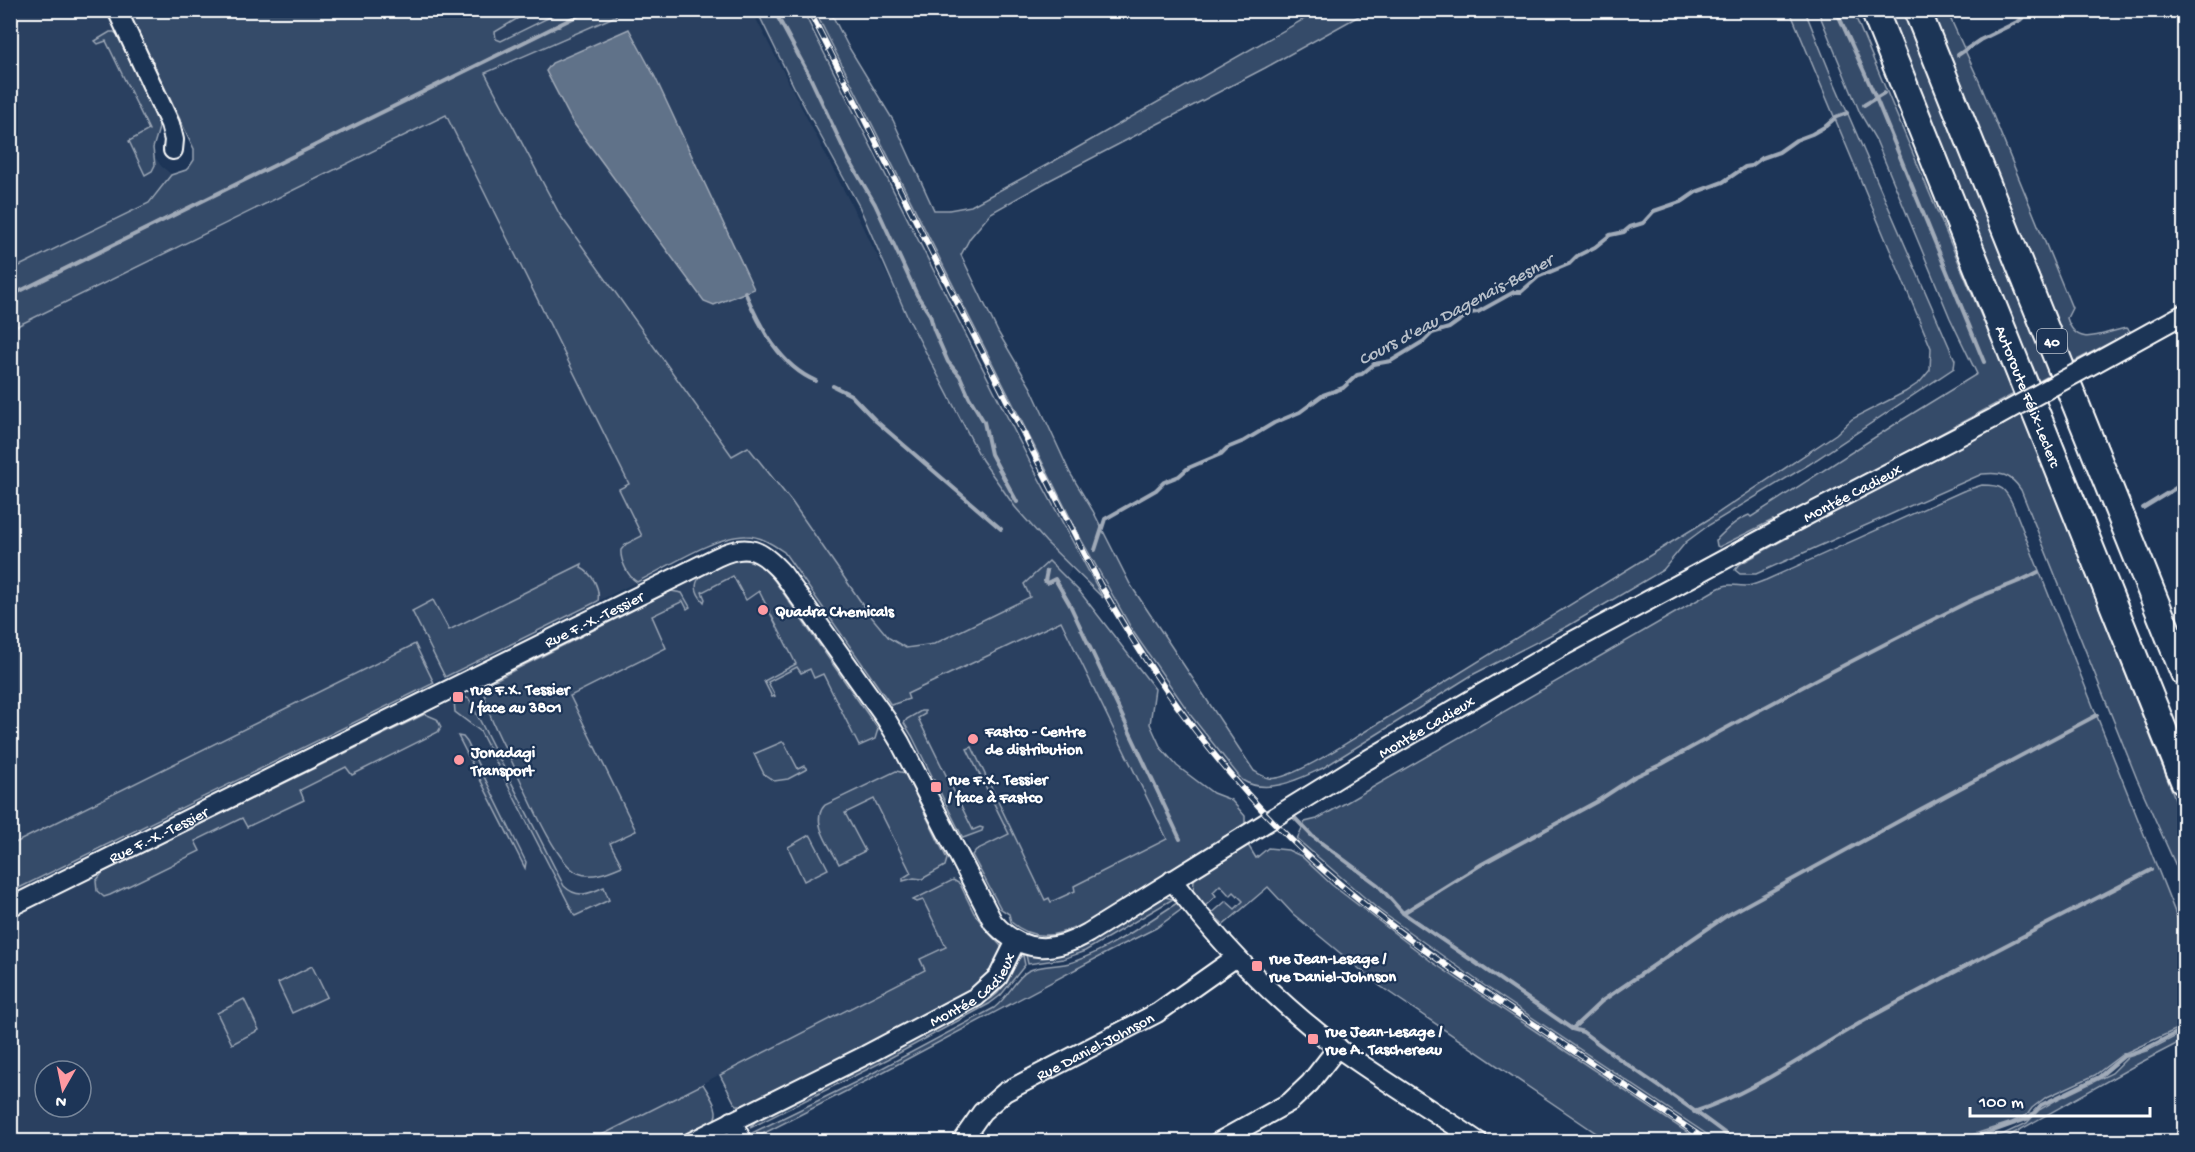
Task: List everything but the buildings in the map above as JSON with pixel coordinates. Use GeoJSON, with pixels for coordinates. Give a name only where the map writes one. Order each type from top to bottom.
{"type":"FeatureCollection","features":[{"type":"Feature","properties":{"kind":"highway","name":"Autoroute Félix-Leclerc"},"geometry":{"type":"LineString","coordinates":[[1875,10],[2184,781]]}},
{"type":"Feature","properties":{"kind":"highway","name":"40"},"geometry":{"type":"LineString","coordinates":[[1917,10],[2184,673]]}},
{"type":"Feature","properties":{"kind":"street"},"geometry":{"type":"LineString","coordinates":[[117,10],[170,124],[174,140],[173,150]]}},
{"type":"Feature","properties":{"kind":"street","name":"Montée Cadieux"},"geometry":{"type":"LineString","coordinates":[[691,1142],[866,1055],[976,997],[998,977],[1016,941],[1042,948],[1068,943],[1362,763],[1560,648],[1792,523],[1998,416],[2184,314]]}},
{"type":"Feature","properties":{"kind":"street","name":"Rue F.-X.-Tessier"},"geometry":{"type":"LineString","coordinates":[[10,907],[717,557],[740,549],[769,558],[886,719],[990,917],[1003,933],[1016,941]]}},
{"type":"Feature","properties":{"kind":"street"},"geometry":{"type":"LineString","coordinates":[[1172,880],[1235,958],[1277,997],[1452,1134],[1479,1142]]}},
{"type":"Feature","properties":{"kind":"street","name":"Rue Daniel-Johnson"},"geometry":{"type":"LineString","coordinates":[[962,1142],[982,1112],[1005,1092],[1157,1013],[1235,958]]}},
{"type":"Feature","properties":{"kind":"street"},"geometry":{"type":"LineString","coordinates":[[1218,1142],[1290,1102],[1310,1083],[1338,1047]]}},
{"type":"Feature","properties":{"kind":"street"},"geometry":{"type":"LineString","coordinates":[[732,1120],[742,1142]]}},
{"type":"Feature","properties":{"kind":"shaded area"},"geometry":{"type":"Polygon","coordinates":[[[11,11],[106,11],[157,115],[159,128],[153,154],[161,166],[172,175],[184,200],[11,285],[11,11]]]}},
{"type":"Feature","properties":{"kind":"shaded area"},"geometry":{"type":"Polygon","coordinates":[[[128,11],[530,11],[495,32],[496,39],[501,41],[562,11],[616,11],[616,16],[485,73],[560,215],[732,456],[748,447],[792,502],[870,615],[889,638],[906,648],[934,644],[1030,597],[1024,584],[1049,561],[1080,592],[1155,689],[1150,724],[1161,748],[1177,766],[1213,793],[1231,800],[1245,816],[1245,824],[1076,930],[1074,927],[1058,934],[1042,935],[1026,932],[1011,922],[1009,914],[1001,909],[972,855],[976,850],[1009,834],[967,749],[972,747],[1045,900],[1049,898],[1051,902],[1075,891],[1074,886],[1167,839],[1061,621],[907,694],[909,699],[891,705],[784,552],[766,541],[746,536],[720,541],[637,582],[634,580],[625,568],[621,554],[626,544],[642,536],[619,489],[629,484],[446,115],[11,329],[11,270],[149,203],[171,175],[186,170],[194,160],[194,149],[128,11]]]}},
{"type":"Feature","properties":{"kind":"shaded area"},"geometry":{"type":"Polygon","coordinates":[[[451,11],[752,11],[982,460],[1015,507],[1046,542],[1073,565],[1053,605],[1180,866],[1076,930],[1074,927],[1057,935],[1037,936],[1011,922],[1009,914],[1001,909],[912,736],[881,692],[775,516],[560,215],[451,11]]]}},
{"type":"Feature","properties":{"kind":"shaded area"},"geometry":{"type":"Polygon","coordinates":[[[757,11],[803,11],[1030,462],[1103,598],[1046,542],[1015,507],[982,460],[907,316],[859,206],[796,91],[757,11]]]}},
{"type":"Feature","properties":{"kind":"shaded area"},"geometry":{"type":"Polygon","coordinates":[[[815,11],[830,11],[848,46],[893,120],[934,210],[949,210],[971,206],[1318,11],[1368,11],[991,213],[970,238],[961,255],[998,332],[1031,388],[1070,473],[1093,511],[1130,584],[1254,771],[1267,778],[1276,778],[1296,771],[1342,746],[1709,519],[1836,434],[1852,419],[1920,382],[1930,370],[1931,348],[1790,11],[1805,11],[1955,360],[1954,368],[1808,465],[1709,525],[1686,542],[1663,570],[1568,626],[1472,675],[1323,768],[1283,784],[1252,785],[1242,780],[1192,717],[1134,633],[1082,541],[815,11]]]}},
{"type":"Feature","properties":{"kind":"shaded area"},"geometry":{"type":"Polygon","coordinates":[[[1818,11],[1853,11],[2014,394],[1777,523],[1773,520],[1719,547],[1716,540],[1735,522],[1749,515],[1751,517],[1977,374],[1950,318],[1876,140],[1860,113],[1818,11]]]}},
{"type":"Feature","properties":{"kind":"shaded area"},"geometry":{"type":"Polygon","coordinates":[[[1884,11],[1908,11],[2054,373],[2034,384],[1884,11]]]}},
{"type":"Feature","properties":{"kind":"shaded area"},"geometry":{"type":"Polygon","coordinates":[[[1931,11],[1947,11],[1979,81],[2072,308],[2067,318],[2072,328],[2077,334],[2084,336],[2101,335],[2127,328],[2131,332],[2073,362],[1931,11]]]}},
{"type":"Feature","properties":{"kind":"shaded area"},"geometry":{"type":"Polygon","coordinates":[[[629,29],[655,77],[754,289],[714,305],[704,301],[572,121],[546,71],[552,63],[629,29]]]}},
{"type":"Feature","properties":{"kind":"shaded area"},"geometry":{"type":"Polygon","coordinates":[[[110,32],[118,35],[159,121],[153,148],[155,165],[152,171],[145,175],[129,141],[149,130],[106,41],[98,44],[95,41],[110,32]]]}},
{"type":"Feature","properties":{"kind":"shaded area"},"geometry":{"type":"Polygon","coordinates":[[[450,104],[685,558],[11,892],[11,320],[450,104]]]}},
{"type":"Feature","properties":{"kind":"shaded area"},"geometry":{"type":"Polygon","coordinates":[[[2021,411],[2184,821],[2184,884],[2137,779],[2021,490],[2009,477],[1994,473],[1982,474],[1756,574],[1740,574],[1735,570],[1740,564],[1973,435],[2021,411]]]}},
{"type":"Feature","properties":{"kind":"shaded area"},"geometry":{"type":"Polygon","coordinates":[[[1982,485],[2002,489],[2013,505],[2184,935],[2184,1026],[2123,1054],[2095,1075],[2045,1098],[2027,1115],[1972,1135],[1964,1141],[1717,1141],[1485,986],[1412,934],[1379,910],[1297,839],[1305,822],[1317,819],[1349,801],[1715,590],[1728,585],[1746,586],[1766,580],[1963,491],[1982,485]]]}},
{"type":"Feature","properties":{"kind":"shaded area"},"geometry":{"type":"Polygon","coordinates":[[[740,559],[763,566],[877,727],[901,767],[974,913],[983,924],[958,952],[590,1141],[11,1142],[11,918],[503,676],[725,563],[740,559]]]}},
{"type":"Feature","properties":{"kind":"shaded area"},"geometry":{"type":"Polygon","coordinates":[[[740,559],[759,565],[772,577],[878,729],[875,739],[859,746],[823,674],[814,678],[810,669],[801,673],[797,667],[768,682],[775,696],[772,697],[764,681],[796,664],[759,591],[746,600],[733,576],[702,592],[704,602],[696,585],[699,578],[713,568],[740,559]]]}},
{"type":"Feature","properties":{"kind":"shaded area"},"geometry":{"type":"Polygon","coordinates":[[[582,564],[581,568],[595,582],[598,601],[445,677],[412,611],[433,600],[449,630],[582,564]]]}},
{"type":"Feature","properties":{"kind":"shaded area"},"geometry":{"type":"Polygon","coordinates":[[[671,591],[682,593],[690,607],[687,609],[683,601],[652,616],[666,648],[570,696],[636,831],[610,843],[622,866],[594,875],[583,875],[569,867],[560,855],[531,804],[488,710],[485,691],[487,684],[671,591]]]}},
{"type":"Feature","properties":{"kind":"shaded area"},"geometry":{"type":"Polygon","coordinates":[[[415,644],[434,683],[11,892],[11,845],[415,644]]]}},
{"type":"Feature","properties":{"kind":"shaded area"},"geometry":{"type":"Polygon","coordinates":[[[463,696],[469,699],[564,886],[578,894],[593,892],[604,887],[609,900],[575,916],[480,731],[455,712],[454,700],[463,696]]]}},
{"type":"Feature","properties":{"kind":"shaded area"},"geometry":{"type":"Polygon","coordinates":[[[921,711],[925,711],[925,714],[918,718],[973,830],[980,827],[983,828],[982,831],[963,838],[904,723],[921,711]]]}},
{"type":"Feature","properties":{"kind":"shaded area"},"geometry":{"type":"Polygon","coordinates":[[[425,714],[437,719],[441,727],[438,732],[352,775],[346,767],[300,790],[304,800],[247,827],[242,818],[195,841],[200,851],[110,895],[104,897],[97,891],[96,881],[103,872],[425,714]]]}},
{"type":"Feature","properties":{"kind":"shaded area"},"geometry":{"type":"Polygon","coordinates":[[[458,736],[463,737],[467,742],[526,862],[525,868],[458,736]]]}},
{"type":"Feature","properties":{"kind":"shaded area"},"geometry":{"type":"Polygon","coordinates":[[[782,742],[798,769],[804,766],[807,769],[788,779],[774,781],[764,774],[754,754],[782,742]]]}},
{"type":"Feature","properties":{"kind":"shaded area"},"geometry":{"type":"Polygon","coordinates":[[[896,771],[905,773],[947,859],[945,866],[922,879],[914,878],[903,881],[903,878],[911,873],[874,799],[845,813],[865,851],[839,864],[820,826],[819,819],[825,805],[896,771]]]}},
{"type":"Feature","properties":{"kind":"shaded area"},"geometry":{"type":"Polygon","coordinates":[[[809,835],[828,869],[804,881],[788,847],[809,835]]]}},
{"type":"Feature","properties":{"kind":"shaded area"},"geometry":{"type":"Polygon","coordinates":[[[1248,845],[1256,858],[1268,848],[1288,850],[1301,856],[1332,885],[1432,962],[1700,1141],[1608,1141],[1380,986],[1293,914],[1268,887],[1221,927],[1222,923],[1210,915],[1226,901],[1235,909],[1243,901],[1234,892],[1230,896],[1220,885],[1213,892],[1216,896],[1204,907],[1193,893],[1194,880],[1199,874],[1248,845]]]}},
{"type":"Feature","properties":{"kind":"shaded area"},"geometry":{"type":"Polygon","coordinates":[[[953,880],[960,884],[974,913],[1001,946],[1001,954],[996,967],[981,983],[969,992],[747,1105],[737,1105],[720,1075],[925,970],[920,959],[946,947],[923,900],[917,902],[913,900],[953,880]]]}},
{"type":"Feature","properties":{"kind":"shaded area"},"geometry":{"type":"Polygon","coordinates":[[[1165,897],[1173,899],[1085,951],[1063,959],[1028,964],[1026,955],[1051,956],[1074,950],[1165,897]]]}},
{"type":"Feature","properties":{"kind":"shaded area"},"geometry":{"type":"Polygon","coordinates":[[[1177,903],[1182,909],[1156,928],[751,1140],[750,1134],[856,1082],[994,1008],[1028,971],[1039,967],[1068,964],[1087,957],[1127,936],[1177,903]]]}},
{"type":"Feature","properties":{"kind":"shaded area"},"geometry":{"type":"Polygon","coordinates":[[[1023,955],[1025,965],[1001,995],[989,1004],[888,1059],[750,1128],[758,1118],[872,1062],[992,998],[998,993],[1023,955]]]}},
{"type":"Feature","properties":{"kind":"shaded area"},"geometry":{"type":"Polygon","coordinates":[[[312,966],[327,997],[292,1013],[278,983],[312,966]]]}},
{"type":"Feature","properties":{"kind":"shaded area"},"geometry":{"type":"Polygon","coordinates":[[[244,999],[259,1030],[232,1044],[217,1013],[244,999]]]}},
{"type":"Feature","properties":{"kind":"shaded area"},"geometry":{"type":"Polygon","coordinates":[[[2184,1032],[2184,1040],[2000,1141],[1976,1141],[2004,1134],[2027,1123],[2039,1110],[2056,1100],[2112,1073],[2128,1057],[2149,1050],[2184,1032]]]}},
{"type":"Feature","properties":{"kind":"shaded area"},"geometry":{"type":"Polygon","coordinates":[[[703,1084],[715,1108],[713,1121],[671,1141],[590,1141],[703,1084]]]}},
{"type":"Feature","properties":{"kind":"waterway"},"geometry":{"type":"LineString","coordinates":[[10,296],[589,10]]}},
{"type":"Feature","properties":{"kind":"waterway"},"geometry":{"type":"LineString","coordinates":[[774,10],[809,75],[848,158],[875,204],[917,295],[930,315],[948,362],[960,376],[984,422],[991,454],[1017,502]]}},
{"type":"Feature","properties":{"kind":"waterway"},"geometry":{"type":"LineString","coordinates":[[1836,10],[1876,98],[1984,362]]}},
{"type":"Feature","properties":{"kind":"waterway"},"geometry":{"type":"LineString","coordinates":[[1958,55],[1980,40],[2019,21],[2031,10]]}},
{"type":"Feature","properties":{"kind":"waterway"},"geometry":{"type":"LineString","coordinates":[[1864,105],[1884,93]]}},
{"type":"Feature","properties":{"kind":"waterway","name":"Cours d'eau Dagenais-Besner"},"geometry":{"type":"LineString","coordinates":[[1095,550],[1105,519],[1156,490],[1164,482],[1179,476],[1188,468],[1221,454],[1227,448],[1244,441],[1274,423],[1300,412],[1323,395],[1343,388],[1374,364],[1391,361],[1424,341],[1432,333],[1449,328],[1470,313],[1478,312],[1514,292],[1521,292],[1538,277],[1569,264],[1577,256],[1595,247],[1610,235],[1624,232],[1630,227],[1643,223],[1654,211],[1683,201],[1696,192],[1723,182],[1745,167],[1779,152],[1796,140],[1826,126],[1836,117],[1847,113]]}},
{"type":"Feature","properties":{"kind":"waterway"},"geometry":{"type":"LineString","coordinates":[[745,292],[757,319],[773,344],[792,366],[816,381]]}},
{"type":"Feature","properties":{"kind":"waterway"},"geometry":{"type":"LineString","coordinates":[[833,386],[851,395],[876,421],[1001,529]]}},
{"type":"Feature","properties":{"kind":"waterway"},"geometry":{"type":"LineString","coordinates":[[2143,508],[2184,483]]}},
{"type":"Feature","properties":{"kind":"waterway"},"geometry":{"type":"LineString","coordinates":[[1047,571],[1045,581],[1047,583],[1055,579],[1070,605],[1180,839]]}},
{"type":"Feature","properties":{"kind":"waterway"},"geometry":{"type":"LineString","coordinates":[[2038,572],[1928,622],[1775,701],[1662,764],[1634,777],[1596,802],[1482,864],[1403,913],[1572,1029],[1602,1001],[1726,916],[2097,715]]}},
{"type":"Feature","properties":{"kind":"waterway"},"geometry":{"type":"LineString","coordinates":[[1291,814],[1312,836],[1378,885],[1403,913]]}},
{"type":"Feature","properties":{"kind":"waterway"},"geometry":{"type":"LineString","coordinates":[[1694,1112],[1740,1093],[1869,1018],[2151,870]]}},
{"type":"Feature","properties":{"kind":"waterway"},"geometry":{"type":"LineString","coordinates":[[1572,1029],[1583,1032],[1736,1142]]}},
{"type":"Feature","properties":{"kind":"waterway"},"geometry":{"type":"LineString","coordinates":[[1970,1142],[1979,1136],[2029,1118],[2041,1105],[2099,1077],[2124,1056],[2147,1048],[2184,1029]]}},
{"type":"Feature","properties":{"kind":"railway"},"geometry":{"type":"LineString","coordinates":[[809,10],[1100,584],[1147,661],[1198,734],[1226,769],[1286,835],[1370,909],[1451,969],[1709,1142]]}},
{"type":"Feature","properties":{"kind":"place","name":"Quadra Chemicals"},"geometry":{"type":"Point","coordinates":[763,610]}},
{"type":"Feature","properties":{"kind":"place","name":"rue F.X. Tessier / face au 3801"},"geometry":{"type":"Point","coordinates":[458,697]}},
{"type":"Feature","properties":{"kind":"place","name":"Fastco - Centre de distribution"},"geometry":{"type":"Point","coordinates":[973,739]}},
{"type":"Feature","properties":{"kind":"place","name":"Jonadagi Transport"},"geometry":{"type":"Point","coordinates":[459,760]}},
{"type":"Feature","properties":{"kind":"place","name":"rue F.X. Tessier / face à Fastco"},"geometry":{"type":"Point","coordinates":[936,787]}},
{"type":"Feature","properties":{"kind":"place","name":"rue Jean-Lesage / rue Daniel-Johnson"},"geometry":{"type":"Point","coordinates":[1257,966]}},
{"type":"Feature","properties":{"kind":"place","name":"rue Jean-Lesage / rue A. Taschereau"},"geometry":{"type":"Point","coordinates":[1313,1039]}}]}
